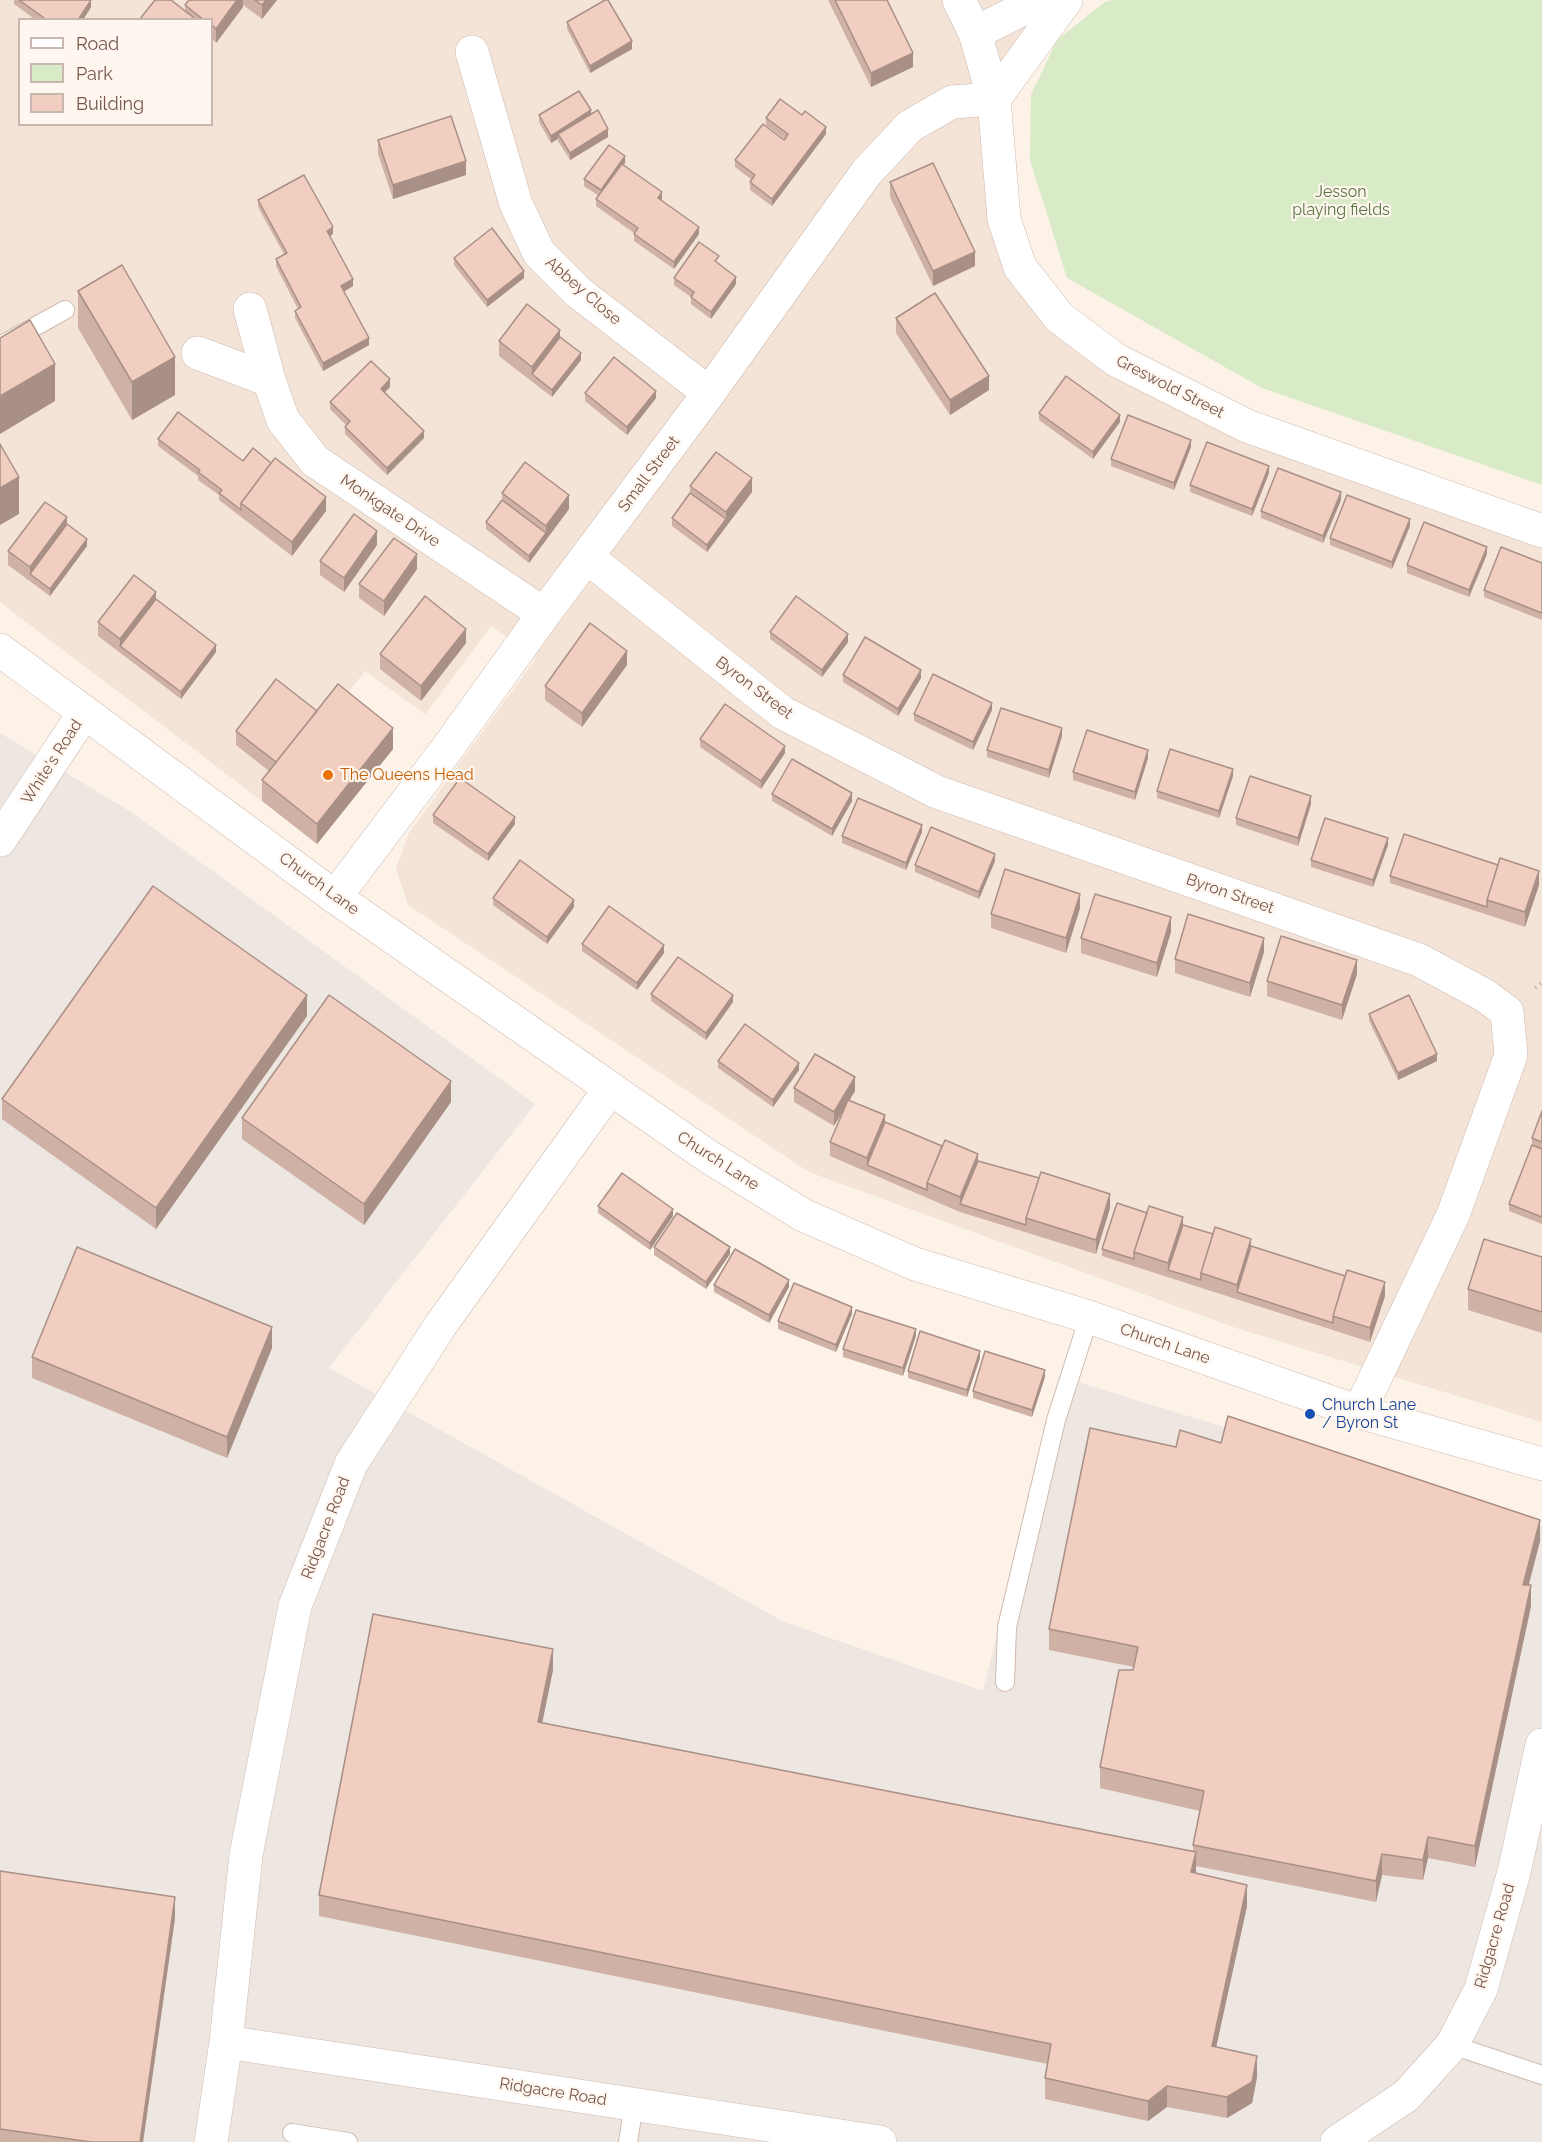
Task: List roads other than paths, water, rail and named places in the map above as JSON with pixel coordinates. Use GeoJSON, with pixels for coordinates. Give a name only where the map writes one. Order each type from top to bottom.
{"type":"FeatureCollection","features":[{"type":"Feature","properties":{"kind":"street","name":"Greswold Street"},"geometry":{"type":"LineString","coordinates":[[959,0],[975,33],[994,99],[1004,219],[1020,267],[1059,317],[1116,360],[1247,426],[1542,531]]}},
{"type":"Feature","properties":{"kind":"street"},"geometry":{"type":"LineString","coordinates":[[975,33],[1041,0]]}},
{"type":"Feature","properties":{"kind":"street"},"geometry":{"type":"LineString","coordinates":[[994,99],[1066,0]]}},
{"type":"Feature","properties":{"kind":"street","name":"Abbey Close"},"geometry":{"type":"LineString","coordinates":[[472,52],[516,204],[539,253],[578,292],[710,393]]}},
{"type":"Feature","properties":{"kind":"street","name":"Small Street"},"geometry":{"type":"LineString","coordinates":[[335,897],[710,393],[866,173],[910,126],[952,102],[994,99]]}},
{"type":"Feature","properties":{"kind":"street","name":"Monkgate Drive"},"geometry":{"type":"LineString","coordinates":[[250,309],[268,380],[283,420],[315,461],[544,614]]}},
{"type":"Feature","properties":{"kind":"street"},"geometry":{"type":"LineString","coordinates":[[198,353],[268,380]]}},
{"type":"Feature","properties":{"kind":"street","name":"Byron Street"},"geometry":{"type":"LineString","coordinates":[[587,556],[783,713],[937,792],[1419,960],[1484,995],[1507,1012],[1511,1055],[1453,1215],[1359,1412]]}},
{"type":"Feature","properties":{"kind":"street","name":"Church Lane"},"geometry":{"type":"LineString","coordinates":[[0,650],[335,897],[709,1157],[803,1215],[915,1264],[1089,1317],[1359,1412],[1542,1464]]}},
{"type":"Feature","properties":{"kind":"street","name":"White's Road"},"geometry":{"type":"LineString","coordinates":[[0,840],[84,713]]}},
{"type":"Feature","properties":{"kind":"street","name":"Ridgacre Road"},"geometry":{"type":"LineString","coordinates":[[211,2142],[226,2042],[246,1855],[295,1606],[351,1464],[440,1326],[610,1089]]}},
{"type":"Feature","properties":{"kind":"street","name":"Ridgacre Road"},"geometry":{"type":"LineString","coordinates":[[1337,2142],[1406,2096],[1452,2045],[1481,1989],[1514,1872],[1542,1745]]}},
{"type":"Feature","properties":{"kind":"street","name":"Ridgacre Road"},"geometry":{"type":"LineString","coordinates":[[226,2042],[880,2142]]}},
{"type":"Feature","properties":{"kind":"lane"},"geometry":{"type":"LineString","coordinates":[[0,346],[65,310]]}},
{"type":"Feature","properties":{"kind":"lane"},"geometry":{"type":"LineString","coordinates":[[1005,1682],[1007,1627],[1056,1420],[1089,1317]]}},
{"type":"Feature","properties":{"kind":"lane"},"geometry":{"type":"LineString","coordinates":[[1452,2045],[1542,2075]]}},
{"type":"Feature","properties":{"kind":"lane"},"geometry":{"type":"LineString","coordinates":[[628,2142],[634,2104]]}},
{"type":"Feature","properties":{"kind":"lane"},"geometry":{"type":"LineString","coordinates":[[292,2133],[348,2142]]}},
{"type":"Feature","properties":{"kind":"place","name":"The Queens Head"},"geometry":{"type":"Point","coordinates":[328,775]}},
{"type":"Feature","properties":{"kind":"place","name":"Church Lane / Byron St"},"geometry":{"type":"Point","coordinates":[1310,1414]}},
{"type":"Feature","properties":{"kind":"park label","name":"Jesson playing fields"},"geometry":{"type":"Point","coordinates":[1341,201]}}]}
